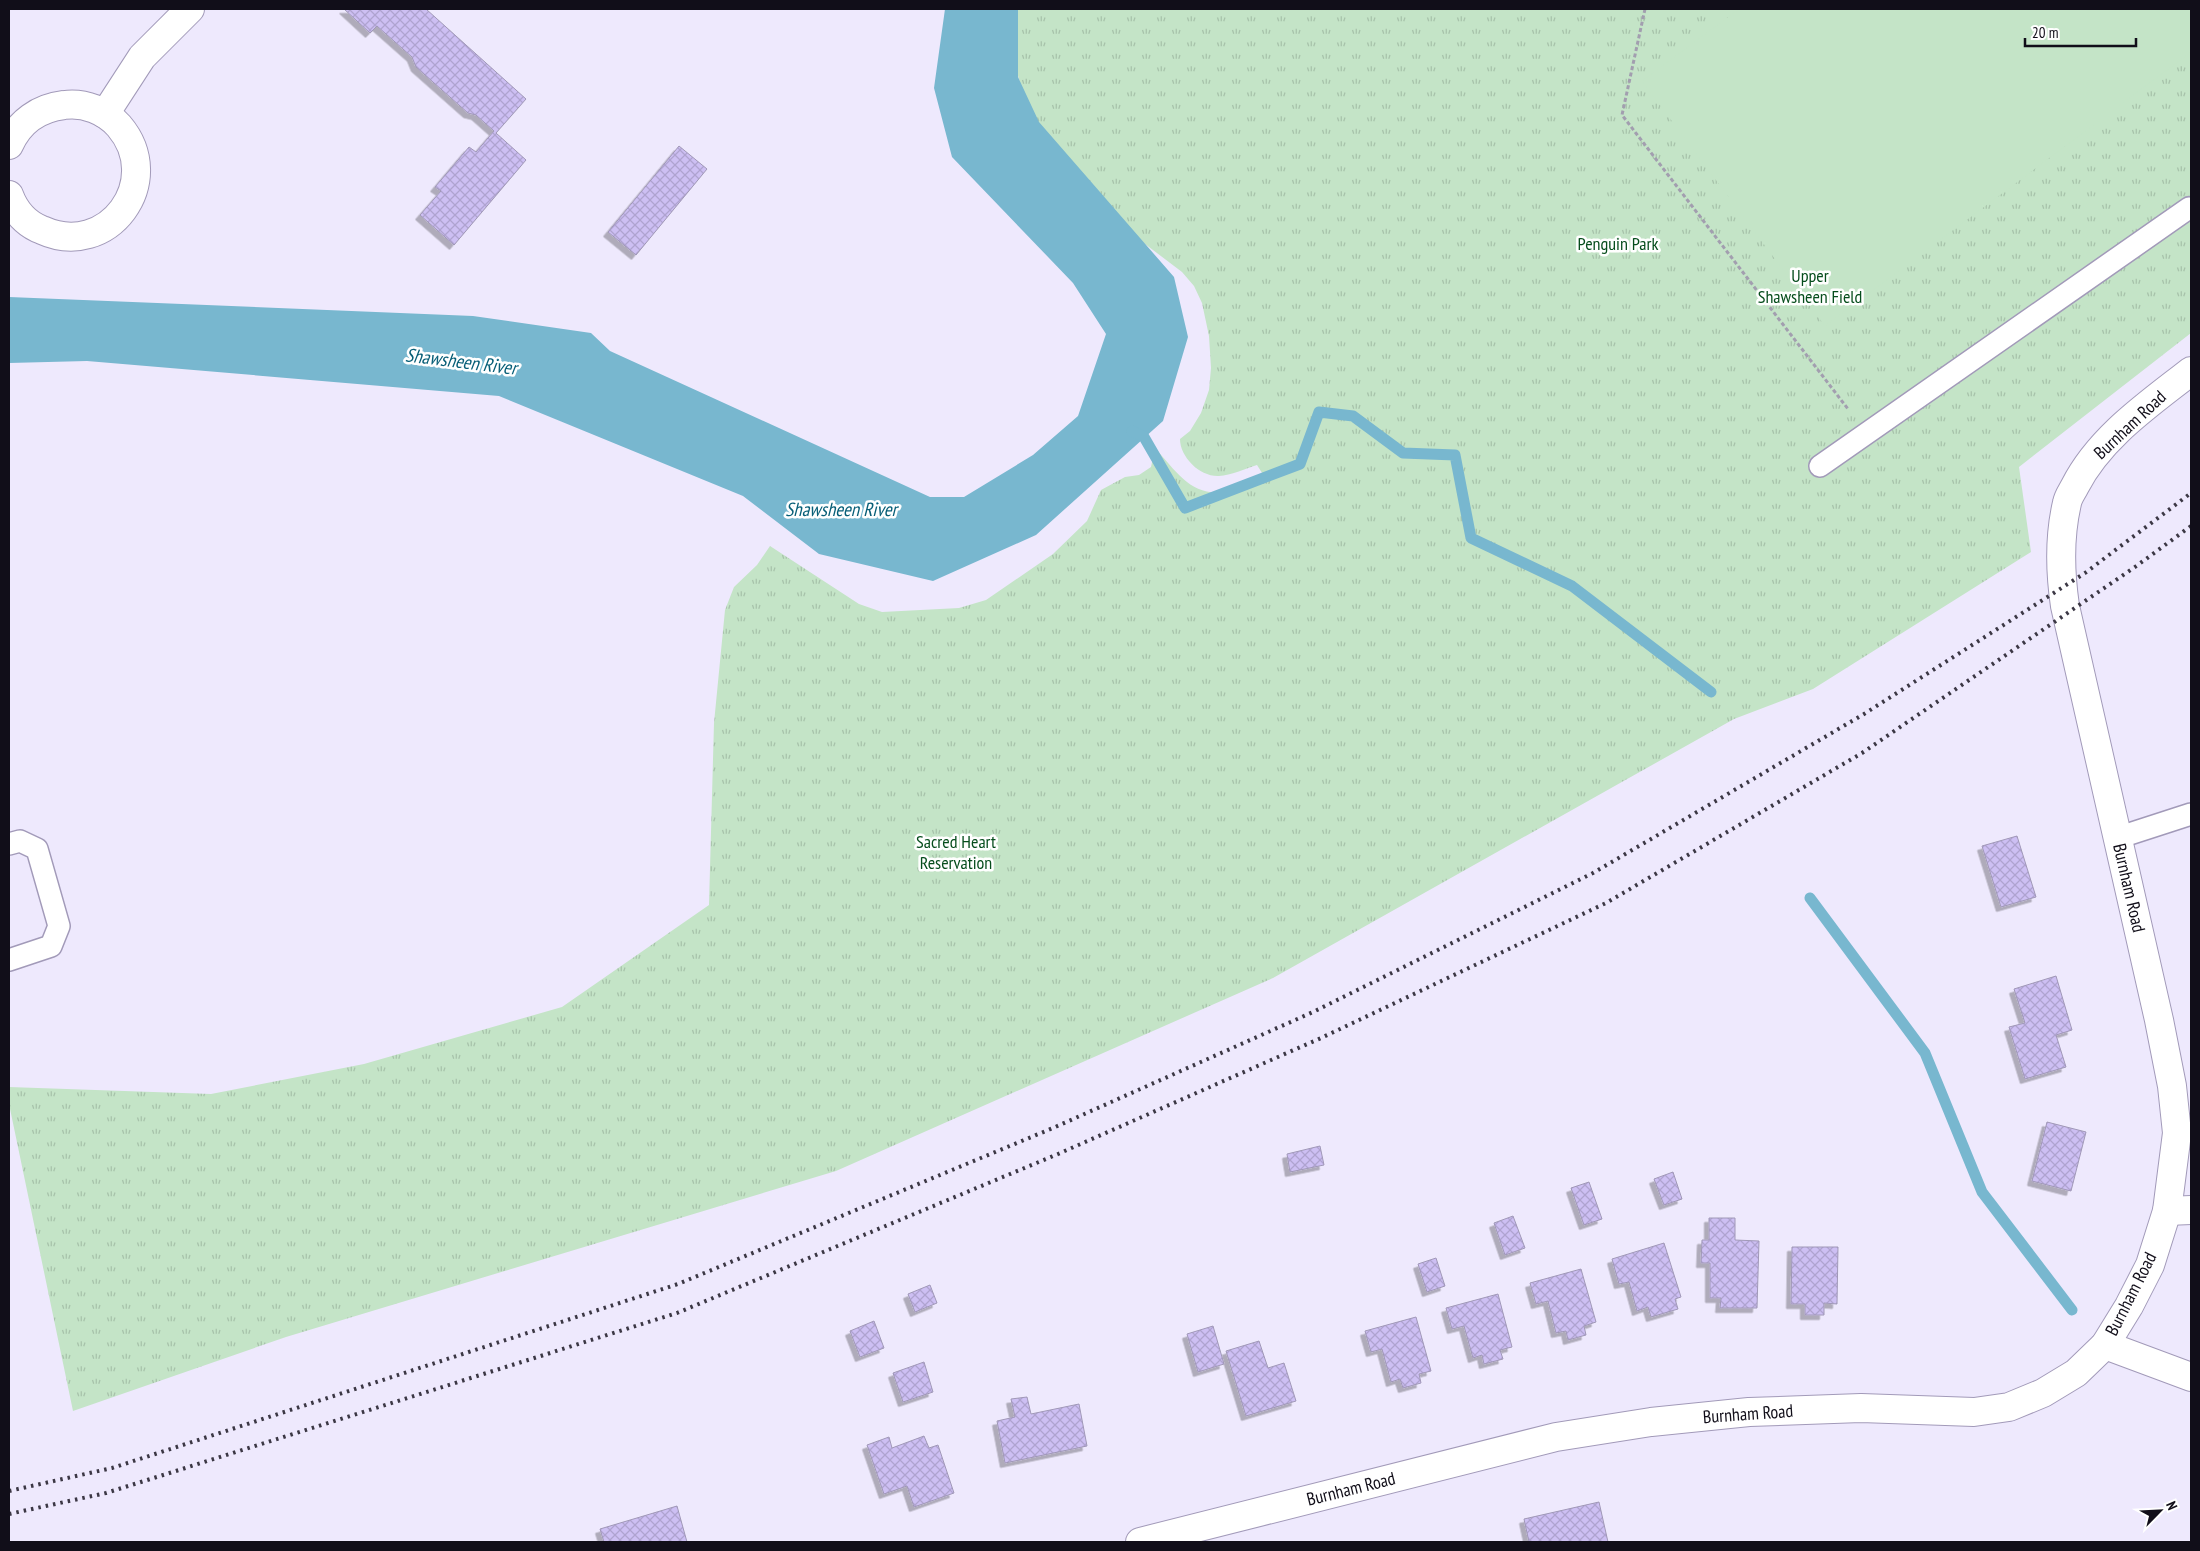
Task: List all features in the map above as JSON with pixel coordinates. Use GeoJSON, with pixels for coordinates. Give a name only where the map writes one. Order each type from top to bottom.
{"type":"FeatureCollection","features":[{"type":"Feature","properties":{"kind":"street"},"geometry":{"type":"LineString","coordinates":[[105,114],[142,57],[190,9]]}},
{"type":"Feature","properties":{"kind":"street"},"geometry":{"type":"LineString","coordinates":[[9,145],[12,137],[30,117],[41,110],[54,106],[80,105],[105,114],[124,132],[134,155],[136,180],[127,204],[120,215],[99,230],[81,236],[49,234],[27,221],[10,199]]}},
{"type":"Feature","properties":{"kind":"street","name":"Burnham Road"},"geometry":{"type":"LineString","coordinates":[[1140,1542],[1556,1437],[1651,1422],[1749,1412],[1861,1408],[1974,1412],[2009,1407],[2043,1393],[2076,1373],[2105,1345],[2129,1306],[2179,1210],[2177,1134],[2172,1086],[2065,606],[2060,576],[2061,550],[2067,502],[2082,472],[2104,443],[2191,371]]}},
{"type":"Feature","properties":{"kind":"street"},"geometry":{"type":"LineString","coordinates":[[2105,1345],[2191,1376]]}},
{"type":"Feature","properties":{"kind":"lane"},"geometry":{"type":"LineString","coordinates":[[1820,466],[2189,208],[2191,209]]}},
{"type":"Feature","properties":{"kind":"lane"},"geometry":{"type":"LineString","coordinates":[[2117,838],[2191,814]]}},
{"type":"Feature","properties":{"kind":"lane"},"geometry":{"type":"LineString","coordinates":[[9,844],[20,841],[37,849],[58,926],[51,946],[9,960]]}},
{"type":"Feature","properties":{"kind":"path"},"geometry":{"type":"LineString","coordinates":[[1645,9],[1622,114],[1866,434]]}},
{"type":"Feature","properties":{"kind":"green space","name":"Sacred Heart Reservation"},"geometry":{"type":"Polygon","coordinates":[[[998,9],[2191,9],[2191,333],[2019,467],[2031,552],[1813,689],[1734,719],[1273,978],[836,1171],[286,1337],[73,1411],[9,1104],[9,1087],[211,1094],[364,1064],[562,1007],[709,905],[714,723],[725,610],[734,587],[757,565],[770,546],[859,604],[882,612],[959,608],[986,600],[1053,554],[1087,521],[1101,490],[1125,477],[1139,475],[1151,467],[1155,448],[1181,477],[1199,489],[1210,492],[1222,492],[1244,487],[1255,483],[1264,476],[1257,465],[1219,476],[1212,475],[1192,465],[1183,453],[1180,439],[1190,431],[1201,413],[1209,390],[1211,368],[1209,336],[1202,303],[1194,286],[1182,272],[1116,222],[1042,156],[998,9]]]}},
{"type":"Feature","properties":{"kind":"green space","name":"Upper Shawsheen Field"},"geometry":{"type":"Polygon","coordinates":[[[1739,9],[2191,9],[2191,52],[1825,326],[1642,81],[1739,9]]]}},
{"type":"Feature","properties":{"kind":"water","name":"Shawsheen River"},"geometry":{"type":"Polygon","coordinates":[[[945,9],[1018,9],[1018,77],[1039,122],[1174,277],[1188,337],[1163,421],[1036,535],[933,581],[819,554],[743,496],[499,396],[87,361],[9,363],[9,297],[473,316],[591,333],[610,351],[930,497],[964,497],[1033,455],[1078,416],[1106,334],[1073,283],[952,157],[934,88],[945,9]]]}},
{"type":"Feature","properties":{"kind":"building"},"geometry":{"type":"Polygon","coordinates":[[[344,9],[426,9],[526,99],[496,133],[526,160],[454,245],[420,215],[441,191],[435,187],[469,147],[476,152],[494,131],[476,115],[468,113],[416,67],[412,57],[377,26],[370,33],[344,9]]]}},
{"type":"Feature","properties":{"kind":"building"},"geometry":{"type":"Polygon","coordinates":[[[679,146],[707,169],[636,255],[608,232],[679,146]]]}},
{"type":"Feature","properties":{"kind":"building"},"geometry":{"type":"Polygon","coordinates":[[[2017,836],[2036,897],[2001,907],[1982,846],[2017,836]]]}},
{"type":"Feature","properties":{"kind":"building"},"geometry":{"type":"Polygon","coordinates":[[[2056,976],[2072,1030],[2056,1035],[2066,1067],[2025,1079],[2009,1027],[2025,1023],[2014,989],[2056,976]]]}},
{"type":"Feature","properties":{"kind":"building"},"geometry":{"type":"Polygon","coordinates":[[[2047,1122],[2086,1132],[2071,1191],[2032,1181],[2047,1122]]]}},
{"type":"Feature","properties":{"kind":"building"},"geometry":{"type":"Polygon","coordinates":[[[1320,1146],[1324,1165],[1290,1172],[1287,1154],[1320,1146]]]}},
{"type":"Feature","properties":{"kind":"building"},"geometry":{"type":"Polygon","coordinates":[[[1673,1172],[1682,1199],[1664,1205],[1654,1179],[1673,1172]]]}},
{"type":"Feature","properties":{"kind":"building"},"geometry":{"type":"Polygon","coordinates":[[[1589,1182],[1602,1219],[1584,1225],[1571,1188],[1589,1182]]]}},
{"type":"Feature","properties":{"kind":"building"},"geometry":{"type":"Polygon","coordinates":[[[1513,1216],[1525,1248],[1505,1255],[1494,1223],[1513,1216]]]}},
{"type":"Feature","properties":{"kind":"building"},"geometry":{"type":"Polygon","coordinates":[[[1709,1218],[1735,1218],[1735,1240],[1759,1241],[1757,1308],[1720,1308],[1721,1298],[1710,1298],[1710,1263],[1701,1263],[1702,1240],[1709,1240],[1709,1218]]]}},
{"type":"Feature","properties":{"kind":"building"},"geometry":{"type":"Polygon","coordinates":[[[1664,1243],[1681,1297],[1675,1299],[1678,1309],[1651,1317],[1648,1307],[1637,1311],[1629,1282],[1619,1284],[1612,1259],[1664,1243]]]}},
{"type":"Feature","properties":{"kind":"building"},"geometry":{"type":"Polygon","coordinates":[[[1792,1247],[1838,1247],[1837,1304],[1824,1303],[1824,1315],[1805,1315],[1805,1304],[1791,1304],[1792,1247]]]}},
{"type":"Feature","properties":{"kind":"building"},"geometry":{"type":"Polygon","coordinates":[[[1436,1258],[1445,1286],[1427,1292],[1418,1264],[1436,1258]]]}},
{"type":"Feature","properties":{"kind":"building"},"geometry":{"type":"Polygon","coordinates":[[[1581,1269],[1596,1322],[1584,1326],[1586,1335],[1568,1340],[1566,1331],[1556,1333],[1548,1301],[1536,1304],[1530,1283],[1581,1269]]]}},
{"type":"Feature","properties":{"kind":"building"},"geometry":{"type":"Polygon","coordinates":[[[930,1285],[937,1303],[915,1312],[908,1294],[930,1285]]]}},
{"type":"Feature","properties":{"kind":"building"},"geometry":{"type":"Polygon","coordinates":[[[1498,1294],[1512,1347],[1500,1350],[1503,1359],[1484,1364],[1482,1355],[1473,1358],[1464,1326],[1452,1329],[1446,1308],[1498,1294]]]}},
{"type":"Feature","properties":{"kind":"building"},"geometry":{"type":"Polygon","coordinates":[[[1416,1317],[1431,1371],[1419,1374],[1421,1383],[1403,1388],[1400,1379],[1391,1382],[1382,1349],[1371,1352],[1365,1331],[1416,1317]]]}},
{"type":"Feature","properties":{"kind":"building"},"geometry":{"type":"Polygon","coordinates":[[[874,1321],[884,1348],[860,1357],[850,1331],[874,1321]]]}},
{"type":"Feature","properties":{"kind":"building"},"geometry":{"type":"Polygon","coordinates":[[[1213,1326],[1224,1364],[1198,1372],[1187,1334],[1213,1326]]]}},
{"type":"Feature","properties":{"kind":"building"},"geometry":{"type":"Polygon","coordinates":[[[1259,1341],[1268,1368],[1284,1363],[1296,1401],[1246,1416],[1226,1351],[1259,1341]]]}},
{"type":"Feature","properties":{"kind":"building"},"geometry":{"type":"Polygon","coordinates":[[[924,1362],[933,1392],[903,1402],[893,1373],[924,1362]]]}},
{"type":"Feature","properties":{"kind":"building"},"geometry":{"type":"Polygon","coordinates":[[[1027,1397],[1031,1414],[1079,1404],[1087,1446],[1005,1463],[997,1421],[1015,1417],[1011,1399],[1027,1397]]]}},
{"type":"Feature","properties":{"kind":"building"},"geometry":{"type":"Polygon","coordinates":[[[924,1436],[929,1448],[938,1445],[954,1493],[914,1507],[907,1486],[884,1494],[867,1445],[889,1437],[892,1448],[924,1436]]]}},
{"type":"Feature","properties":{"kind":"building"},"geometry":{"type":"Polygon","coordinates":[[[1599,1502],[1608,1542],[1529,1542],[1524,1519],[1599,1502]]]}},
{"type":"Feature","properties":{"kind":"building"},"geometry":{"type":"Polygon","coordinates":[[[677,1506],[687,1542],[604,1542],[600,1529],[677,1506]]]}},
{"type":"Feature","properties":{"kind":"waterway"},"geometry":{"type":"LineString","coordinates":[[1132,431],[1144,437],[1185,508],[1300,464],[1319,412],[1353,416],[1403,453],[1455,455],[1471,538],[1572,586],[1711,692]]}},
{"type":"Feature","properties":{"kind":"waterway"},"geometry":{"type":"LineString","coordinates":[[1810,898],[1925,1053],[1982,1192],[2072,1310]]}},
{"type":"Feature","properties":{"kind":"railway"},"geometry":{"type":"LineString","coordinates":[[9,1491],[112,1468],[678,1284],[1053,1128],[1313,1012],[1593,873],[1864,714],[2085,573],[2191,493]]}},
{"type":"Feature","properties":{"kind":"railway"},"geometry":{"type":"LineString","coordinates":[[9,1514],[106,1493],[677,1313],[1058,1154],[1321,1038],[1606,903],[1862,753],[2135,567],[2191,526]]}},
{"type":"Feature","properties":{"kind":"park label","name":"Penguin Park"},"geometry":{"type":"Point","coordinates":[1618,244]}}]}
